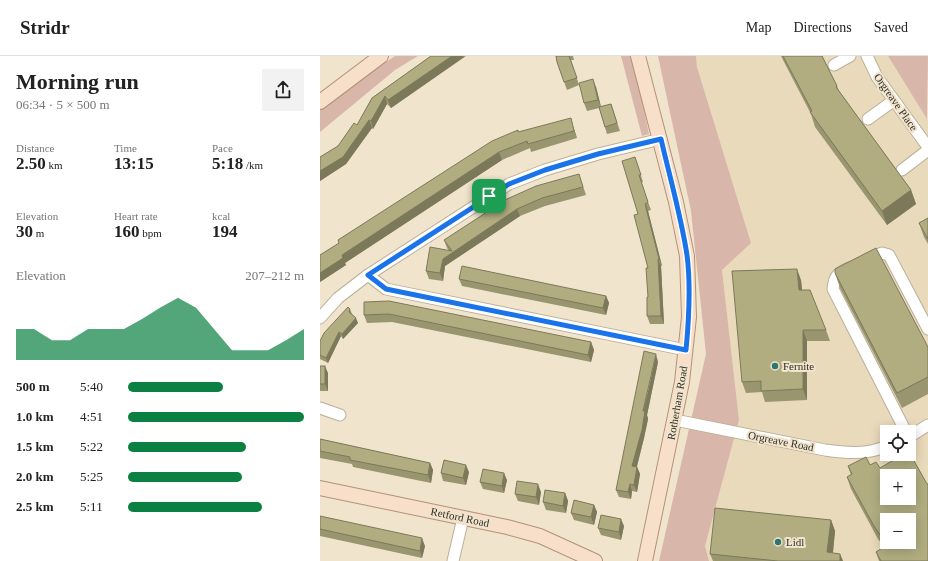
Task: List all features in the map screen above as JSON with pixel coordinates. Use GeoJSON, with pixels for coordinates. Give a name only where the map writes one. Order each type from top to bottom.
{"type":"FeatureCollection","features":[{"type":"Feature","properties":{"kind":"main road"},"geometry":{"type":"LineString","coordinates":[[322,98],[382,56]]}},
{"type":"Feature","properties":{"kind":"main road","name":"Rotherham Road"},"geometry":{"type":"LineString","coordinates":[[638,56],[661,139],[687,256],[689,317],[686,350],[675,420],[645,561]]}},
{"type":"Feature","properties":{"kind":"main road","name":"Retford Road"},"geometry":{"type":"LineString","coordinates":[[320,488],[540,536],[595,561]]}},
{"type":"Feature","properties":{"kind":"street"},"geometry":{"type":"LineString","coordinates":[[834,65],[850,56]]}},
{"type":"Feature","properties":{"kind":"street","name":"Orgreave Place"},"geometry":{"type":"LineString","coordinates":[[868,56],[877,76],[893,101],[928,146]]}},
{"type":"Feature","properties":{"kind":"street"},"geometry":{"type":"LineString","coordinates":[[868,119],[893,101]]}},
{"type":"Feature","properties":{"kind":"street"},"geometry":{"type":"LineString","coordinates":[[320,318],[338,298],[368,275],[509,184],[552,168],[661,139]]}},
{"type":"Feature","properties":{"kind":"street"},"geometry":{"type":"LineString","coordinates":[[902,170],[928,150]]}},
{"type":"Feature","properties":{"kind":"street"},"geometry":{"type":"LineString","coordinates":[[902,425],[833,288],[834,279],[838,273],[882,253],[889,255],[928,329]]}},
{"type":"Feature","properties":{"kind":"street"},"geometry":{"type":"LineString","coordinates":[[368,275],[386,289],[686,350]]}},
{"type":"Feature","properties":{"kind":"street"},"geometry":{"type":"LineString","coordinates":[[320,408],[340,415]]}},
{"type":"Feature","properties":{"kind":"street","name":"Orgreave Road"},"geometry":{"type":"LineString","coordinates":[[675,420],[825,450],[850,453],[876,451],[880,449]]}},
{"type":"Feature","properties":{"kind":"street"},"geometry":{"type":"LineString","coordinates":[[916,433],[928,425]]}},
{"type":"Feature","properties":{"kind":"street"},"geometry":{"type":"LineString","coordinates":[[453,561],[463,518]]}},
{"type":"Feature","properties":{"kind":"shaded area"},"geometry":{"type":"Polygon","coordinates":[[[395,56],[418,56],[395,70],[320,132],[320,110],[395,56]]]}},
{"type":"Feature","properties":{"kind":"shaded area"},"geometry":{"type":"Polygon","coordinates":[[[621,56],[633,56],[649,134],[642,136],[621,56]]]}},
{"type":"Feature","properties":{"kind":"shaded area"},"geometry":{"type":"Polygon","coordinates":[[[658,56],[696,56],[697,67],[751,243],[722,270],[739,420],[705,546],[709,561],[659,561],[706,354],[691,211],[658,56]]]}},
{"type":"Feature","properties":{"kind":"shaded area"},"geometry":{"type":"Polygon","coordinates":[[[696,56],[888,56],[928,119],[928,561],[709,561],[705,546],[739,420],[722,270],[751,243],[697,67],[696,56]]]}},
{"type":"Feature","properties":{"kind":"shaded area"},"geometry":{"type":"Polygon","coordinates":[[[888,56],[928,56],[927,119],[888,56]]]}},
{"type":"Feature","properties":{"kind":"building"},"geometry":{"type":"Polygon","coordinates":[[[431,56],[452,56],[388,100],[385,96],[371,121],[369,120],[343,157],[320,171],[320,157],[338,146],[354,123],[357,125],[372,98],[431,56]]]}},
{"type":"Feature","properties":{"kind":"building"},"geometry":{"type":"Polygon","coordinates":[[[556,56],[569,56],[577,78],[564,82],[556,56]]]}},
{"type":"Feature","properties":{"kind":"building"},"geometry":{"type":"Polygon","coordinates":[[[783,56],[822,56],[837,86],[836,87],[911,190],[882,211],[810,112],[812,111],[783,56]]]}},
{"type":"Feature","properties":{"kind":"building"},"geometry":{"type":"Polygon","coordinates":[[[593,79],[598,100],[584,103],[579,83],[593,79]]]}},
{"type":"Feature","properties":{"kind":"building"},"geometry":{"type":"Polygon","coordinates":[[[611,104],[617,123],[605,127],[599,107],[611,104]]]}},
{"type":"Feature","properties":{"kind":"building"},"geometry":{"type":"Polygon","coordinates":[[[571,118],[574,131],[528,144],[527,141],[499,152],[342,255],[343,258],[320,273],[320,255],[339,243],[338,240],[492,141],[518,130],[518,132],[571,118]]]}},
{"type":"Feature","properties":{"kind":"building"},"geometry":{"type":"Polygon","coordinates":[[[635,157],[648,202],[645,204],[659,259],[661,316],[647,316],[648,297],[646,268],[648,268],[634,215],[638,214],[622,161],[635,157]]]}},
{"type":"Feature","properties":{"kind":"building"},"geometry":{"type":"Polygon","coordinates":[[[579,174],[583,187],[542,198],[517,209],[443,259],[440,273],[426,271],[430,247],[452,251],[444,240],[507,199],[536,186],[579,174]]]}},
{"type":"Feature","properties":{"kind":"building"},"geometry":{"type":"Polygon","coordinates":[[[928,218],[928,239],[919,223],[928,218]]]}},
{"type":"Feature","properties":{"kind":"building"},"geometry":{"type":"Polygon","coordinates":[[[876,248],[928,347],[928,377],[897,393],[835,273],[835,269],[876,248]]]}},
{"type":"Feature","properties":{"kind":"building"},"geometry":{"type":"Polygon","coordinates":[[[462,266],[606,296],[603,308],[459,279],[462,266]]]}},
{"type":"Feature","properties":{"kind":"building","name":"Fernite"},"geometry":{"type":"Polygon","coordinates":[[[797,269],[799,290],[810,290],[826,330],[803,330],[803,389],[761,391],[761,381],[742,382],[732,271],[797,269]]]}},
{"type":"Feature","properties":{"kind":"building"},"geometry":{"type":"Polygon","coordinates":[[[389,301],[591,342],[588,355],[389,314],[364,315],[364,302],[389,301]]]}},
{"type":"Feature","properties":{"kind":"building"},"geometry":{"type":"Polygon","coordinates":[[[348,307],[350,309],[349,312],[356,318],[342,334],[339,332],[326,358],[320,355],[320,341],[324,333],[348,307]]]}},
{"type":"Feature","properties":{"kind":"building"},"geometry":{"type":"Polygon","coordinates":[[[644,351],[656,354],[643,411],[645,411],[642,430],[632,466],[637,467],[634,485],[630,484],[628,492],[616,490],[644,351]]]}},
{"type":"Feature","properties":{"kind":"building"},"geometry":{"type":"Polygon","coordinates":[[[320,366],[325,366],[325,384],[320,384],[320,366]]]}},
{"type":"Feature","properties":{"kind":"building"},"geometry":{"type":"Polygon","coordinates":[[[320,439],[430,463],[428,475],[350,460],[350,457],[320,451],[320,439]]]}},
{"type":"Feature","properties":{"kind":"building"},"geometry":{"type":"Polygon","coordinates":[[[866,457],[870,465],[876,462],[880,468],[892,461],[914,461],[928,484],[928,561],[881,561],[876,552],[881,549],[916,549],[916,513],[880,513],[880,535],[847,477],[852,474],[848,466],[866,457]]]}},
{"type":"Feature","properties":{"kind":"building"},"geometry":{"type":"Polygon","coordinates":[[[444,460],[466,465],[463,478],[441,473],[444,460]]]}},
{"type":"Feature","properties":{"kind":"building"},"geometry":{"type":"Polygon","coordinates":[[[483,469],[504,473],[502,486],[480,482],[483,469]]]}},
{"type":"Feature","properties":{"kind":"building"},"geometry":{"type":"Polygon","coordinates":[[[517,481],[538,484],[536,497],[515,494],[517,481]]]}},
{"type":"Feature","properties":{"kind":"building"},"geometry":{"type":"Polygon","coordinates":[[[545,490],[565,493],[563,506],[543,502],[545,490]]]}},
{"type":"Feature","properties":{"kind":"building"},"geometry":{"type":"Polygon","coordinates":[[[574,500],[594,505],[591,517],[571,513],[574,500]]]}},
{"type":"Feature","properties":{"kind":"building"},"geometry":{"type":"Polygon","coordinates":[[[715,508],[831,520],[827,552],[840,554],[840,561],[778,561],[710,554],[715,508]]]}},
{"type":"Feature","properties":{"kind":"building"},"geometry":{"type":"Polygon","coordinates":[[[601,515],[621,519],[619,532],[598,528],[601,515]]]}},
{"type":"Feature","properties":{"kind":"building"},"geometry":{"type":"Polygon","coordinates":[[[320,516],[422,538],[420,551],[320,529],[320,516]]]}},
{"type":"Feature","properties":{"kind":"place","name":"Fernite"},"geometry":{"type":"Point","coordinates":[775,366]}},
{"type":"Feature","properties":{"kind":"place","name":"Lidl"},"geometry":{"type":"Point","coordinates":[778,542]}},
{"type":"Feature","properties":{"kind":"route"},"geometry":{"type":"LineString","coordinates":[[661,139],[687,256],[689,317],[686,350],[419,297],[386,289],[368,275],[489,196],[509,184],[545,170],[598,154],[661,139]]}}]}
